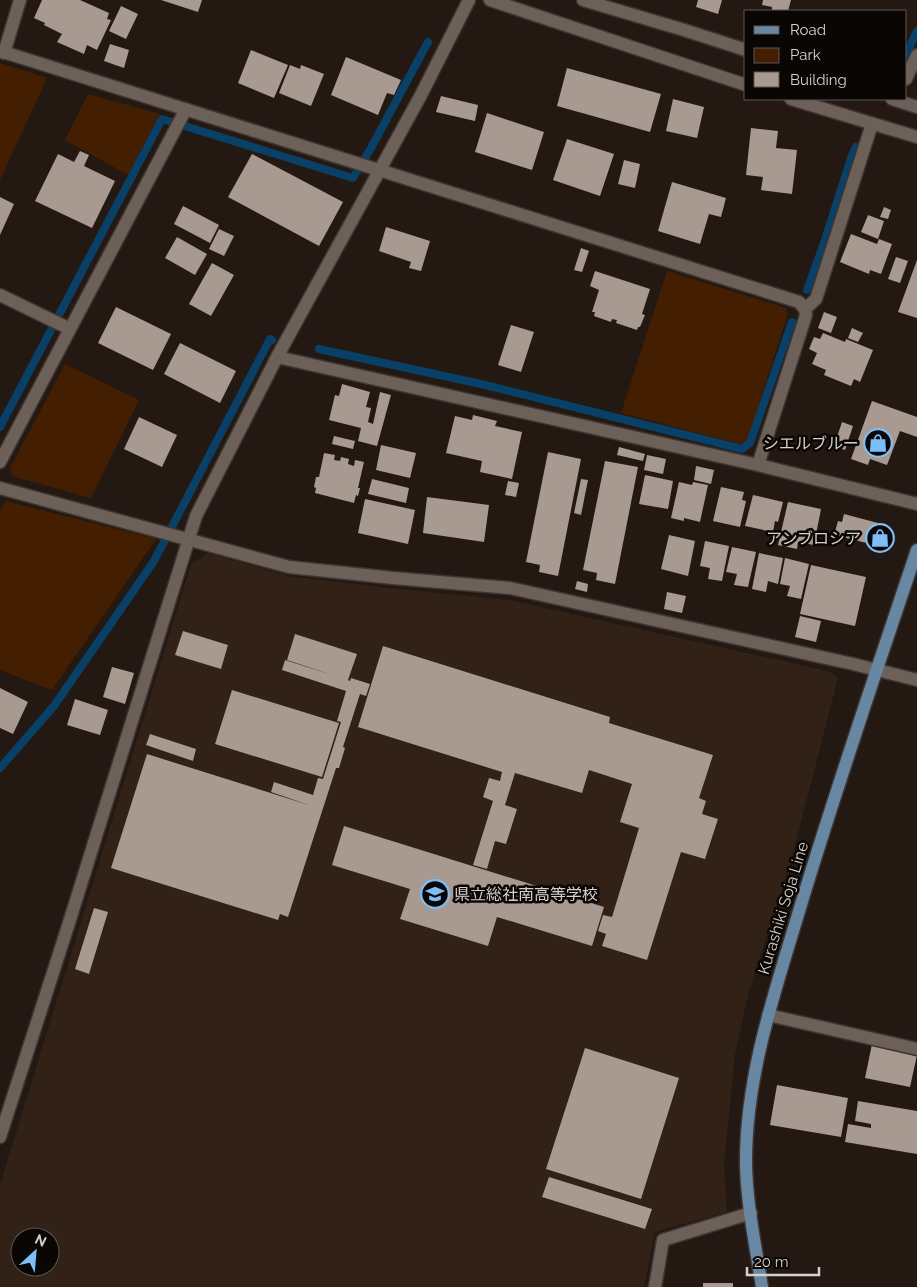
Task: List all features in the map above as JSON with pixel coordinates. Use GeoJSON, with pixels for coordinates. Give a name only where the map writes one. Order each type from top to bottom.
{"type":"FeatureCollection","features":[{"type":"Feature","properties":{"kind":"main road","name":"Kurashiki Soja Line"},"geometry":{"type":"LineString","coordinates":[[762,1287],[751,1213],[746,1162],[751,1092],[768,1015],[812,867],[917,550]]}},
{"type":"Feature","properties":{"kind":"street"},"geometry":{"type":"LineString","coordinates":[[20,0],[2,52],[184,113],[367,167],[799,302],[805,309],[805,321],[758,465]]}},
{"type":"Feature","properties":{"kind":"street"},"geometry":{"type":"LineString","coordinates":[[0,1137],[196,516],[277,357],[367,167],[421,95],[469,0]]}},
{"type":"Feature","properties":{"kind":"street"},"geometry":{"type":"LineString","coordinates":[[490,0],[744,84]]}},
{"type":"Feature","properties":{"kind":"street"},"geometry":{"type":"LineString","coordinates":[[583,0],[744,49]]}},
{"type":"Feature","properties":{"kind":"street"},"geometry":{"type":"LineString","coordinates":[[907,77],[917,55]]}},
{"type":"Feature","properties":{"kind":"street"},"geometry":{"type":"LineString","coordinates":[[794,100],[917,137]]}},
{"type":"Feature","properties":{"kind":"street"},"geometry":{"type":"LineString","coordinates":[[898,100],[917,107]]}},
{"type":"Feature","properties":{"kind":"street"},"geometry":{"type":"LineString","coordinates":[[0,462],[60,324],[184,113]]}},
{"type":"Feature","properties":{"kind":"street"},"geometry":{"type":"LineString","coordinates":[[805,309],[816,299],[872,124]]}},
{"type":"Feature","properties":{"kind":"street"},"geometry":{"type":"LineString","coordinates":[[0,295],[60,324]]}},
{"type":"Feature","properties":{"kind":"street"},"geometry":{"type":"LineString","coordinates":[[277,357],[758,465],[917,504]]}},
{"type":"Feature","properties":{"kind":"street"},"geometry":{"type":"LineString","coordinates":[[0,488],[289,567],[510,588],[917,680]]}},
{"type":"Feature","properties":{"kind":"street"},"geometry":{"type":"LineString","coordinates":[[768,1015],[917,1049]]}},
{"type":"Feature","properties":{"kind":"street"},"geometry":{"type":"LineString","coordinates":[[655,1287],[663,1240],[751,1213]]}},
{"type":"Feature","properties":{"kind":"shaded area","name":"県立総社南高等学校"},"geometry":{"type":"Polygon","coordinates":[[[209,553],[288,576],[510,600],[828,671],[838,678],[791,861],[749,991],[735,1054],[724,1164],[727,1212],[655,1232],[644,1287],[0,1287],[0,1185],[191,564],[209,553]]]}},
{"type":"Feature","properties":{"kind":"green space"},"geometry":{"type":"Polygon","coordinates":[[[0,63],[47,78],[0,180],[0,63]]]}},
{"type":"Feature","properties":{"kind":"green space"},"geometry":{"type":"Polygon","coordinates":[[[88,94],[160,114],[128,175],[65,140],[88,94]]]}},
{"type":"Feature","properties":{"kind":"green space"},"geometry":{"type":"Polygon","coordinates":[[[667,271],[786,308],[788,313],[748,440],[740,444],[621,413],[667,271]]]}},
{"type":"Feature","properties":{"kind":"green space"},"geometry":{"type":"Polygon","coordinates":[[[65,364],[139,400],[91,498],[12,476],[10,468],[65,364]]]}},
{"type":"Feature","properties":{"kind":"green space"},"geometry":{"type":"Polygon","coordinates":[[[6,501],[156,539],[52,690],[0,670],[0,511],[6,501]]]}},
{"type":"Feature","properties":{"kind":"building"},"geometry":{"type":"Polygon","coordinates":[[[42,0],[80,0],[109,13],[107,19],[111,20],[97,50],[87,45],[84,54],[57,42],[62,34],[34,18],[42,0]]]}},
{"type":"Feature","properties":{"kind":"building"},"geometry":{"type":"Polygon","coordinates":[[[161,0],[202,0],[198,12],[161,0]]]}},
{"type":"Feature","properties":{"kind":"building"},"geometry":{"type":"Polygon","coordinates":[[[698,0],[722,0],[718,14],[696,7],[698,0]]]}},
{"type":"Feature","properties":{"kind":"building"},"geometry":{"type":"Polygon","coordinates":[[[763,0],[791,0],[788,10],[772,10],[772,7],[762,5],[763,0]]]}},
{"type":"Feature","properties":{"kind":"building"},"geometry":{"type":"Polygon","coordinates":[[[121,6],[138,14],[126,39],[109,31],[121,6]]]}},
{"type":"Feature","properties":{"kind":"building"},"geometry":{"type":"Polygon","coordinates":[[[110,44],[129,50],[124,68],[104,61],[110,44]]]}},
{"type":"Feature","properties":{"kind":"building"},"geometry":{"type":"Polygon","coordinates":[[[251,50],[288,65],[274,98],[238,83],[251,50]]]}},
{"type":"Feature","properties":{"kind":"building"},"geometry":{"type":"Polygon","coordinates":[[[346,57],[401,80],[394,95],[387,93],[378,115],[331,95],[346,57]]]}},
{"type":"Feature","properties":{"kind":"building"},"geometry":{"type":"Polygon","coordinates":[[[290,65],[300,69],[301,65],[324,74],[311,106],[279,93],[290,65]]]}},
{"type":"Feature","properties":{"kind":"building"},"geometry":{"type":"Polygon","coordinates":[[[567,68],[661,94],[650,132],[557,106],[567,68]]]}},
{"type":"Feature","properties":{"kind":"building"},"geometry":{"type":"Polygon","coordinates":[[[441,96],[478,105],[475,121],[436,112],[441,96]]]}},
{"type":"Feature","properties":{"kind":"building"},"geometry":{"type":"Polygon","coordinates":[[[673,99],[704,107],[697,138],[666,131],[673,99]]]}},
{"type":"Feature","properties":{"kind":"building"},"geometry":{"type":"Polygon","coordinates":[[[487,113],[544,132],[532,170],[475,152],[487,113]]]}},
{"type":"Feature","properties":{"kind":"building"},"geometry":{"type":"Polygon","coordinates":[[[751,128],[778,131],[776,148],[797,150],[792,194],[761,190],[763,177],[746,175],[751,128]]]}},
{"type":"Feature","properties":{"kind":"building"},"geometry":{"type":"Polygon","coordinates":[[[567,139],[614,154],[600,196],[553,180],[567,139]]]}},
{"type":"Feature","properties":{"kind":"building"},"geometry":{"type":"Polygon","coordinates":[[[80,151],[89,155],[84,166],[115,181],[92,228],[35,201],[58,154],[74,162],[80,151]]]}},
{"type":"Feature","properties":{"kind":"building"},"geometry":{"type":"Polygon","coordinates":[[[252,154],[343,202],[319,246],[228,197],[252,154]]]}},
{"type":"Feature","properties":{"kind":"building"},"geometry":{"type":"Polygon","coordinates":[[[624,160],[640,164],[635,188],[618,184],[624,160]]]}},
{"type":"Feature","properties":{"kind":"building"},"geometry":{"type":"Polygon","coordinates":[[[672,182],[726,198],[721,217],[709,214],[700,244],[658,231],[672,182]]]}},
{"type":"Feature","properties":{"kind":"building"},"geometry":{"type":"Polygon","coordinates":[[[0,197],[14,204],[0,235],[0,197]]]}},
{"type":"Feature","properties":{"kind":"building"},"geometry":{"type":"Polygon","coordinates":[[[183,206],[219,225],[210,243],[174,224],[183,206]]]}},
{"type":"Feature","properties":{"kind":"building"},"geometry":{"type":"Polygon","coordinates":[[[884,207],[891,210],[888,219],[880,217],[884,207]]]}},
{"type":"Feature","properties":{"kind":"building"},"geometry":{"type":"Polygon","coordinates":[[[868,215],[884,221],[878,239],[861,232],[868,215]]]}},
{"type":"Feature","properties":{"kind":"building"},"geometry":{"type":"Polygon","coordinates":[[[386,227],[430,241],[421,271],[409,268],[411,262],[379,251],[386,227]]]}},
{"type":"Feature","properties":{"kind":"building"},"geometry":{"type":"Polygon","coordinates":[[[219,229],[234,236],[224,256],[209,249],[219,229]]]}},
{"type":"Feature","properties":{"kind":"building"},"geometry":{"type":"Polygon","coordinates":[[[851,234],[877,244],[879,239],[892,244],[881,274],[870,270],[869,274],[840,262],[851,234]]]}},
{"type":"Feature","properties":{"kind":"building"},"geometry":{"type":"Polygon","coordinates":[[[177,237],[207,254],[195,275],[165,258],[177,237]]]}},
{"type":"Feature","properties":{"kind":"building"},"geometry":{"type":"Polygon","coordinates":[[[581,248],[589,251],[582,272],[574,270],[581,248]]]}},
{"type":"Feature","properties":{"kind":"building"},"geometry":{"type":"Polygon","coordinates":[[[896,257],[908,261],[900,283],[888,279],[896,257]]]}},
{"type":"Feature","properties":{"kind":"building"},"geometry":{"type":"Polygon","coordinates":[[[917,260],[917,318],[898,312],[917,260]]]}},
{"type":"Feature","properties":{"kind":"building"},"geometry":{"type":"Polygon","coordinates":[[[212,263],[234,275],[211,316],[189,304],[212,263]]]}},
{"type":"Feature","properties":{"kind":"building"},"geometry":{"type":"Polygon","coordinates":[[[595,271],[650,289],[642,314],[645,315],[637,330],[616,323],[617,320],[612,319],[611,322],[594,316],[595,312],[592,312],[599,290],[590,286],[595,271]]]}},
{"type":"Feature","properties":{"kind":"building"},"geometry":{"type":"Polygon","coordinates":[[[116,307],[171,334],[153,370],[98,343],[116,307]]]}},
{"type":"Feature","properties":{"kind":"building"},"geometry":{"type":"Polygon","coordinates":[[[824,312],[837,317],[831,333],[818,328],[824,312]]]}},
{"type":"Feature","properties":{"kind":"building"},"geometry":{"type":"Polygon","coordinates":[[[511,325],[534,332],[521,372],[498,365],[511,325]]]}},
{"type":"Feature","properties":{"kind":"building"},"geometry":{"type":"Polygon","coordinates":[[[852,328],[863,333],[858,342],[848,338],[852,328]]]}},
{"type":"Feature","properties":{"kind":"building"},"geometry":{"type":"Polygon","coordinates":[[[823,333],[845,342],[846,339],[873,350],[860,382],[854,379],[851,386],[824,375],[826,370],[812,364],[817,353],[809,349],[814,337],[820,339],[823,333]]]}},
{"type":"Feature","properties":{"kind":"building"},"geometry":{"type":"Polygon","coordinates":[[[180,343],[236,371],[220,403],[164,374],[180,343]]]}},
{"type":"Feature","properties":{"kind":"building"},"geometry":{"type":"Polygon","coordinates":[[[342,384],[370,392],[366,407],[371,408],[368,422],[373,424],[380,392],[391,395],[377,446],[358,441],[361,428],[329,420],[335,395],[339,396],[342,384]]]}},
{"type":"Feature","properties":{"kind":"building"},"geometry":{"type":"Polygon","coordinates":[[[872,401],[917,417],[917,437],[900,431],[887,465],[870,459],[868,465],[851,459],[872,401]]]}},
{"type":"Feature","properties":{"kind":"building"},"geometry":{"type":"Polygon","coordinates":[[[473,415],[497,421],[495,426],[522,432],[512,479],[480,472],[482,461],[446,453],[455,416],[472,420],[473,415]]]}},
{"type":"Feature","properties":{"kind":"building"},"geometry":{"type":"Polygon","coordinates":[[[139,417],[177,435],[162,467],[124,449],[139,417]]]}},
{"type":"Feature","properties":{"kind":"building"},"geometry":{"type":"Polygon","coordinates":[[[842,422],[853,426],[845,450],[834,446],[842,422]]]}},
{"type":"Feature","properties":{"kind":"building"},"geometry":{"type":"Polygon","coordinates":[[[334,436],[355,441],[353,449],[332,444],[334,436]]]}},
{"type":"Feature","properties":{"kind":"building"},"geometry":{"type":"Polygon","coordinates":[[[381,445],[416,453],[410,478],[376,470],[381,445]]]}},
{"type":"Feature","properties":{"kind":"building"},"geometry":{"type":"Polygon","coordinates":[[[619,447],[645,454],[643,461],[617,455],[619,447]]]}},
{"type":"Feature","properties":{"kind":"building"},"geometry":{"type":"Polygon","coordinates":[[[548,452],[581,459],[558,576],[539,572],[540,565],[526,562],[548,452]]]}},
{"type":"Feature","properties":{"kind":"building"},"geometry":{"type":"Polygon","coordinates":[[[324,453],[335,455],[334,460],[340,461],[341,457],[349,459],[348,464],[354,466],[355,460],[364,462],[358,488],[360,488],[354,503],[315,493],[316,477],[319,477],[324,453]]]}},
{"type":"Feature","properties":{"kind":"building"},"geometry":{"type":"Polygon","coordinates":[[[647,455],[666,459],[663,474],[644,470],[647,455]]]}},
{"type":"Feature","properties":{"kind":"building"},"geometry":{"type":"Polygon","coordinates":[[[605,461],[638,467],[615,584],[596,580],[597,573],[583,570],[605,461]]]}},
{"type":"Feature","properties":{"kind":"building"},"geometry":{"type":"Polygon","coordinates":[[[696,466],[714,470],[711,484],[694,480],[696,466]]]}},
{"type":"Feature","properties":{"kind":"building"},"geometry":{"type":"Polygon","coordinates":[[[645,475],[673,481],[668,509],[639,504],[645,475]]]}},
{"type":"Feature","properties":{"kind":"building"},"geometry":{"type":"Polygon","coordinates":[[[372,479],[409,488],[406,503],[368,494],[372,479]]]}},
{"type":"Feature","properties":{"kind":"building"},"geometry":{"type":"Polygon","coordinates":[[[581,479],[588,480],[581,515],[574,513],[581,479]]]}},
{"type":"Feature","properties":{"kind":"building"},"geometry":{"type":"Polygon","coordinates":[[[508,481],[519,483],[516,497],[505,495],[508,481]]]}},
{"type":"Feature","properties":{"kind":"building"},"geometry":{"type":"Polygon","coordinates":[[[679,482],[692,485],[693,482],[708,485],[700,522],[684,518],[684,521],[671,518],[679,482]]]}},
{"type":"Feature","properties":{"kind":"building"},"geometry":{"type":"Polygon","coordinates":[[[721,487],[744,492],[742,500],[746,501],[740,527],[713,521],[721,487]]]}},
{"type":"Feature","properties":{"kind":"building"},"geometry":{"type":"Polygon","coordinates":[[[753,495],[783,502],[778,522],[775,521],[773,532],[745,526],[753,495]]]}},
{"type":"Feature","properties":{"kind":"building"},"geometry":{"type":"Polygon","coordinates":[[[427,497],[489,505],[484,542],[423,533],[427,497]]]}},
{"type":"Feature","properties":{"kind":"building"},"geometry":{"type":"Polygon","coordinates":[[[365,499],[415,510],[408,544],[358,533],[365,499]]]}},
{"type":"Feature","properties":{"kind":"building"},"geometry":{"type":"Polygon","coordinates":[[[788,502],[821,509],[814,545],[798,542],[797,549],[778,545],[788,502]]]}},
{"type":"Feature","properties":{"kind":"building"},"geometry":{"type":"Polygon","coordinates":[[[844,514],[878,523],[877,529],[887,531],[883,547],[834,535],[838,521],[842,522],[844,514]]]}},
{"type":"Feature","properties":{"kind":"building"},"geometry":{"type":"Polygon","coordinates":[[[669,535],[695,541],[688,576],[661,569],[669,535]]]}},
{"type":"Feature","properties":{"kind":"building"},"geometry":{"type":"Polygon","coordinates":[[[705,541],[729,546],[722,581],[708,579],[710,568],[700,566],[705,541]]]}},
{"type":"Feature","properties":{"kind":"building"},"geometry":{"type":"Polygon","coordinates":[[[732,547],[756,552],[748,587],[734,585],[737,574],[726,572],[732,547]]]}},
{"type":"Feature","properties":{"kind":"building"},"geometry":{"type":"Polygon","coordinates":[[[759,553],[783,558],[778,584],[768,581],[766,592],[752,589],[759,553]]]}},
{"type":"Feature","properties":{"kind":"building"},"geometry":{"type":"Polygon","coordinates":[[[785,558],[809,564],[801,599],[787,596],[790,586],[780,584],[785,558]]]}},
{"type":"Feature","properties":{"kind":"building"},"geometry":{"type":"Polygon","coordinates":[[[811,565],[866,577],[855,626],[800,614],[811,565]]]}},
{"type":"Feature","properties":{"kind":"building"},"geometry":{"type":"Polygon","coordinates":[[[577,581],[588,584],[587,592],[575,589],[577,581]]]}},
{"type":"Feature","properties":{"kind":"building"},"geometry":{"type":"Polygon","coordinates":[[[667,592],[686,596],[682,613],[664,609],[667,592]]]}},
{"type":"Feature","properties":{"kind":"building"},"geometry":{"type":"Polygon","coordinates":[[[800,616],[821,621],[816,642],[795,637],[800,616]]]}},
{"type":"Feature","properties":{"kind":"building"},"geometry":{"type":"Polygon","coordinates":[[[183,631],[228,645],[221,669],[175,655],[183,631]]]}},
{"type":"Feature","properties":{"kind":"building"},"geometry":{"type":"Polygon","coordinates":[[[295,634],[357,654],[348,680],[350,681],[351,678],[370,684],[366,696],[360,694],[343,747],[345,748],[339,768],[336,768],[288,917],[280,914],[278,920],[111,868],[147,754],[312,806],[271,792],[274,782],[313,795],[318,778],[323,779],[341,722],[337,721],[346,691],[282,670],[285,660],[335,676],[287,660],[295,634]]]}},
{"type":"Feature","properties":{"kind":"building"},"geometry":{"type":"Polygon","coordinates":[[[383,646],[610,717],[609,723],[713,755],[699,798],[706,801],[702,814],[718,819],[705,859],[681,852],[647,960],[602,946],[606,934],[598,931],[603,915],[612,917],[639,828],[620,822],[632,784],[589,770],[582,793],[515,773],[505,805],[517,809],[506,844],[495,841],[487,869],[473,865],[493,801],[483,797],[489,778],[500,781],[502,772],[358,727],[383,646]]]}},
{"type":"Feature","properties":{"kind":"building"},"geometry":{"type":"Polygon","coordinates":[[[112,667],[134,673],[125,704],[103,697],[112,667]]]}},
{"type":"Feature","properties":{"kind":"building"},"geometry":{"type":"Polygon","coordinates":[[[0,688],[28,702],[13,734],[0,728],[0,688]]]}},
{"type":"Feature","properties":{"kind":"building"},"geometry":{"type":"Polygon","coordinates":[[[232,690],[339,723],[322,777],[215,744],[232,690]]]}},
{"type":"Feature","properties":{"kind":"building"},"geometry":{"type":"Polygon","coordinates":[[[75,699],[108,710],[100,735],[67,725],[75,699]]]}},
{"type":"Feature","properties":{"kind":"building"},"geometry":{"type":"Polygon","coordinates":[[[150,734],[196,749],[193,761],[146,745],[150,734]]]}},
{"type":"Feature","properties":{"kind":"building"},"geometry":{"type":"Polygon","coordinates":[[[344,826],[604,907],[592,946],[497,917],[488,946],[400,919],[410,889],[332,865],[344,826]]]}},
{"type":"Feature","properties":{"kind":"building"},"geometry":{"type":"Polygon","coordinates":[[[94,908],[108,912],[89,974],[75,969],[94,908]]]}},
{"type":"Feature","properties":{"kind":"building"},"geometry":{"type":"Polygon","coordinates":[[[872,1044],[917,1055],[910,1087],[865,1078],[872,1044]]]}},
{"type":"Feature","properties":{"kind":"building"},"geometry":{"type":"Polygon","coordinates":[[[585,1048],[679,1078],[641,1199],[546,1169],[585,1048]]]}},
{"type":"Feature","properties":{"kind":"building"},"geometry":{"type":"Polygon","coordinates":[[[777,1085],[848,1098],[841,1137],[770,1125],[777,1085]]]}},
{"type":"Feature","properties":{"kind":"building"},"geometry":{"type":"Polygon","coordinates":[[[858,1101],[917,1111],[917,1154],[845,1142],[848,1124],[871,1128],[871,1124],[855,1121],[858,1101]]]}},
{"type":"Feature","properties":{"kind":"building"},"geometry":{"type":"Polygon","coordinates":[[[549,1177],[652,1209],[645,1229],[542,1197],[549,1177]]]}},
{"type":"Feature","properties":{"kind":"building"},"geometry":{"type":"Polygon","coordinates":[[[703,1283],[733,1283],[733,1287],[703,1287],[703,1283]]]}},
{"type":"Feature","properties":{"kind":"waterway"},"geometry":{"type":"LineString","coordinates":[[907,53],[917,31]]}},
{"type":"Feature","properties":{"kind":"waterway"},"geometry":{"type":"LineString","coordinates":[[0,427],[162,119],[353,178],[428,42]]}},
{"type":"Feature","properties":{"kind":"waterway"},"geometry":{"type":"LineString","coordinates":[[807,290],[856,147]]}},
{"type":"Feature","properties":{"kind":"waterway"},"geometry":{"type":"LineString","coordinates":[[319,349],[481,384],[742,449],[750,443],[792,322]]}},
{"type":"Feature","properties":{"kind":"waterway"},"geometry":{"type":"LineString","coordinates":[[0,768],[54,706],[154,561],[270,339],[272,340]]}},
{"type":"Feature","properties":{"kind":"place","name":"シエルブルー"},"geometry":{"type":"Point","coordinates":[878,443]}},
{"type":"Feature","properties":{"kind":"place","name":"アンブロシア"},"geometry":{"type":"Point","coordinates":[880,538]}},
{"type":"Feature","properties":{"kind":"place","name":"県立総社南高等学校"},"geometry":{"type":"Point","coordinates":[435,894]}}]}
